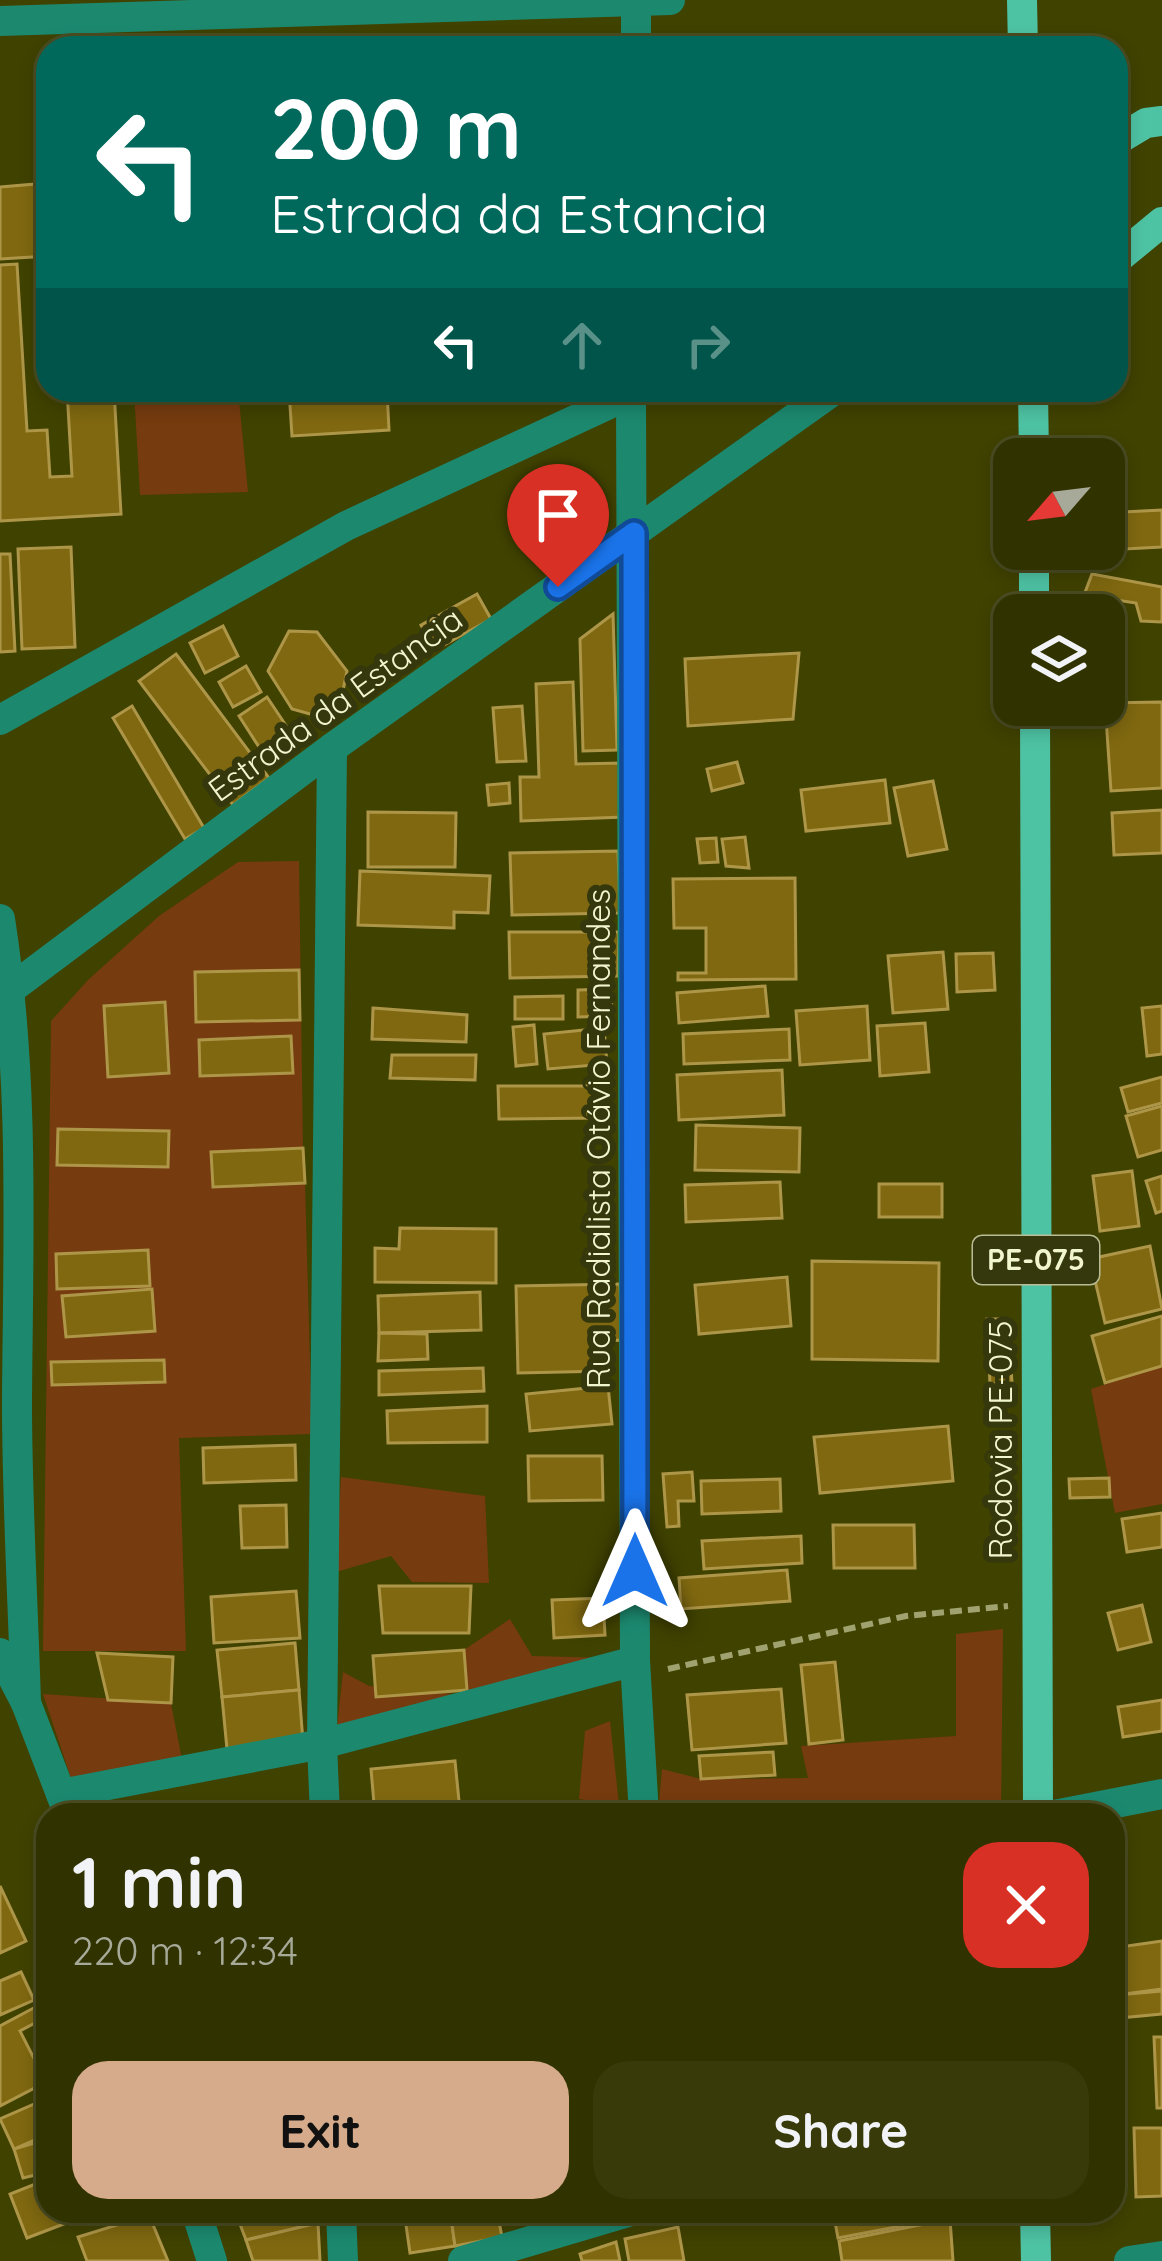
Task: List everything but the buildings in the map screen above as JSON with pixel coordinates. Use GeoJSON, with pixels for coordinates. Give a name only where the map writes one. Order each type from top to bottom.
{"type":"FeatureCollection","features":[{"type":"Feature","properties":{"kind":"main road"},"geometry":{"type":"LineString","coordinates":[[1022,0],[1022,36]]}},
{"type":"Feature","properties":{"kind":"main road"},"geometry":{"type":"LineString","coordinates":[[1128,134],[1146,123],[1162,121]]}},
{"type":"Feature","properties":{"kind":"main road"},"geometry":{"type":"LineString","coordinates":[[1128,225],[1162,209]]}},
{"type":"Feature","properties":{"kind":"main road"},"geometry":{"type":"LineString","coordinates":[[1128,250],[1162,222]]}},
{"type":"Feature","properties":{"kind":"main road"},"geometry":{"type":"LineString","coordinates":[[1035,438],[1036,402]]}},
{"type":"Feature","properties":{"kind":"main road","name":"Rodovia PE-075"},"geometry":{"type":"LineString","coordinates":[[1034,726],[1037,1803]]}},
{"type":"Feature","properties":{"kind":"main road"},"geometry":{"type":"LineString","coordinates":[[1036,2223],[1036,2261]]}},
{"type":"Feature","properties":{"kind":"street"},"geometry":{"type":"LineString","coordinates":[[0,22],[670,0]]}},
{"type":"Feature","properties":{"kind":"street"},"geometry":{"type":"LineString","coordinates":[[636,36],[637,3]]}},
{"type":"Feature","properties":{"kind":"street"},"geometry":{"type":"LineString","coordinates":[[0,720],[346,526],[610,402]]}},
{"type":"Feature","properties":{"kind":"street","name":"Rua Radialista Otávio Fernandes"},"geometry":{"type":"LineString","coordinates":[[631,402],[635,1669],[643,1803]]}},
{"type":"Feature","properties":{"kind":"street","name":"Estrada da Estancia"},"geometry":{"type":"LineString","coordinates":[[6,993],[332,748],[816,402]]}},
{"type":"Feature","properties":{"kind":"street"},"geometry":{"type":"LineString","coordinates":[[324,1803],[332,748]]}},
{"type":"Feature","properties":{"kind":"street"},"geometry":{"type":"LineString","coordinates":[[0,920],[26,1703]]}},
{"type":"Feature","properties":{"kind":"street"},"geometry":{"type":"LineString","coordinates":[[0,1652],[26,1703],[65,1803]]}},
{"type":"Feature","properties":{"kind":"street"},"geometry":{"type":"LineString","coordinates":[[69,1803],[635,1669]]}},
{"type":"Feature","properties":{"kind":"street"},"geometry":{"type":"LineString","coordinates":[[1113,1803],[1162,1793]]}},
{"type":"Feature","properties":{"kind":"street"},"geometry":{"type":"LineString","coordinates":[[200,2223],[212,2261]]}},
{"type":"Feature","properties":{"kind":"street"},"geometry":{"type":"LineString","coordinates":[[341,2223],[343,2261]]}},
{"type":"Feature","properties":{"kind":"street"},"geometry":{"type":"LineString","coordinates":[[464,2261],[591,2223]]}},
{"type":"Feature","properties":{"kind":"street"},"geometry":{"type":"LineString","coordinates":[[1129,2261],[1162,2256]]}},
{"type":"Feature","properties":{"kind":"path"},"geometry":{"type":"LineString","coordinates":[[635,1669],[906,1616],[1037,1603]]}},
{"type":"Feature","properties":{"kind":"shaded area"},"geometry":{"type":"Polygon","coordinates":[[[135,402],[239,402],[248,492],[140,495],[135,402]]]}},
{"type":"Feature","properties":{"kind":"shaded area"},"geometry":{"type":"Polygon","coordinates":[[[299,861],[303,1148],[211,1152],[213,1187],[305,1183],[312,1434],[179,1438],[186,1651],[43,1651],[51,1021],[88,980],[159,916],[238,862],[299,861]]]}},
{"type":"Feature","properties":{"kind":"shaded area"},"geometry":{"type":"Polygon","coordinates":[[[1162,1366],[1162,1504],[1115,1513],[1091,1389],[1162,1366]]]}},
{"type":"Feature","properties":{"kind":"shaded area"},"geometry":{"type":"Polygon","coordinates":[[[341,1477],[485,1496],[489,1583],[412,1582],[391,1556],[336,1572],[341,1477]]]}},
{"type":"Feature","properties":{"kind":"shaded area"},"geometry":{"type":"Polygon","coordinates":[[[510,1619],[532,1656],[608,1658],[463,1695],[467,1690],[464,1650],[510,1619]]]}},
{"type":"Feature","properties":{"kind":"shaded area"},"geometry":{"type":"Polygon","coordinates":[[[1003,1629],[1001,1803],[659,1803],[662,1769],[701,1779],[808,1778],[801,1746],[956,1736],[956,1634],[1003,1629]]]}},
{"type":"Feature","properties":{"kind":"shaded area"},"geometry":{"type":"Polygon","coordinates":[[[343,1672],[369,1686],[463,1695],[337,1727],[343,1672]]]}},
{"type":"Feature","properties":{"kind":"shaded area"},"geometry":{"type":"Polygon","coordinates":[[[43,1694],[171,1703],[182,1760],[72,1781],[43,1694]]]}},
{"type":"Feature","properties":{"kind":"shaded area"},"geometry":{"type":"Polygon","coordinates":[[[610,1721],[619,1803],[579,1799],[585,1731],[610,1721]]]}},
{"type":"Feature","properties":{"kind":"route"},"geometry":{"type":"LineString","coordinates":[[558,587],[634,533],[635,1571]]}}]}
